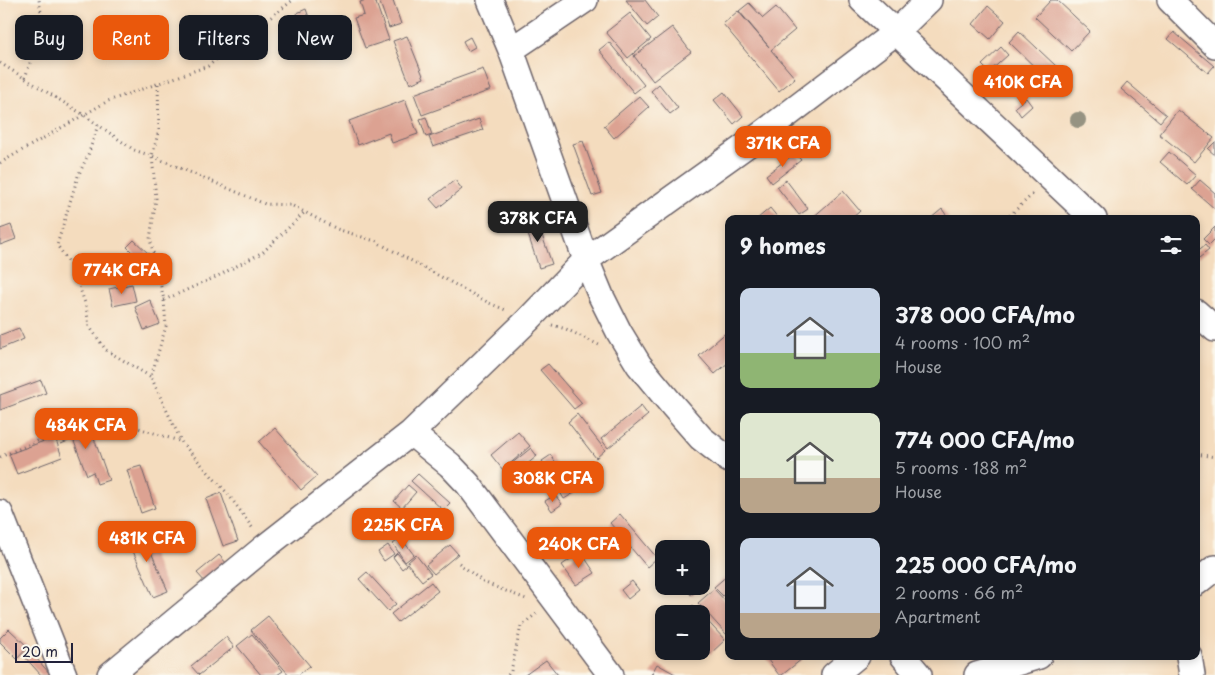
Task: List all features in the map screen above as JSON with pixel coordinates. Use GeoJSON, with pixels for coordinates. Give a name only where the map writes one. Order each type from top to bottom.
{"type":"FeatureCollection","features":[{"type":"Feature","properties":{"kind":"street"},"geometry":{"type":"LineString","coordinates":[[490,0],[511,50],[586,260],[610,314],[639,366],[701,438],[725,457]]}},
{"type":"Feature","properties":{"kind":"street"},"geometry":{"type":"LineString","coordinates":[[511,50],[586,0]]}},
{"type":"Feature","properties":{"kind":"street"},"geometry":{"type":"LineString","coordinates":[[862,0],[1090,215]]}},
{"type":"Feature","properties":{"kind":"street"},"geometry":{"type":"LineString","coordinates":[[110,675],[265,547],[411,433],[528,320],[586,260],[758,137],[896,32],[929,0]]}},
{"type":"Feature","properties":{"kind":"street"},"geometry":{"type":"LineString","coordinates":[[1170,0],[1215,45]]}},
{"type":"Feature","properties":{"kind":"street"},"geometry":{"type":"LineString","coordinates":[[1200,316],[1215,329]]}},
{"type":"Feature","properties":{"kind":"street"},"geometry":{"type":"LineString","coordinates":[[411,433],[450,465],[468,484],[610,675]]}},
{"type":"Feature","properties":{"kind":"street"},"geometry":{"type":"LineString","coordinates":[[0,513],[64,675]]}},
{"type":"Feature","properties":{"kind":"street"},"geometry":{"type":"LineString","coordinates":[[1200,580],[1215,568]]}},
{"type":"Feature","properties":{"kind":"street"},"geometry":{"type":"LineString","coordinates":[[834,675],[852,660]]}},
{"type":"Feature","properties":{"kind":"street"},"geometry":{"type":"LineString","coordinates":[[906,660],[919,675]]}},
{"type":"Feature","properties":{"kind":"street"},"geometry":{"type":"LineString","coordinates":[[977,675],[1027,660]]}},
{"type":"Feature","properties":{"kind":"street"},"geometry":{"type":"LineString","coordinates":[[1190,660],[1192,675]]}},
{"type":"Feature","properties":{"kind":"path"},"geometry":{"type":"LineString","coordinates":[[25,78],[43,24],[39,0]]}},
{"type":"Feature","properties":{"kind":"path"},"geometry":{"type":"LineString","coordinates":[[0,163],[108,101],[208,66],[293,0]]}},
{"type":"Feature","properties":{"kind":"path"},"geometry":{"type":"LineString","coordinates":[[0,63],[84,115],[134,150],[265,204],[291,205],[336,229],[375,241],[489,303],[528,320],[566,329],[608,350]]}},
{"type":"Feature","properties":{"kind":"path"},"geometry":{"type":"LineString","coordinates":[[151,377],[166,326],[164,300],[150,239],[156,198],[152,156],[159,130],[158,84]]}},
{"type":"Feature","properties":{"kind":"path"},"geometry":{"type":"LineString","coordinates":[[98,125],[88,155],[78,176],[56,245],[73,268],[86,306],[89,326],[106,350],[151,377],[182,442],[228,494],[265,547]]}},
{"type":"Feature","properties":{"kind":"path"},"geometry":{"type":"LineString","coordinates":[[1010,215],[1050,178]]}},
{"type":"Feature","properties":{"kind":"path"},"geometry":{"type":"LineString","coordinates":[[164,300],[216,277],[263,252],[305,212]]}},
{"type":"Feature","properties":{"kind":"path"},"geometry":{"type":"LineString","coordinates":[[0,457],[98,415],[182,442]]}},
{"type":"Feature","properties":{"kind":"path"},"geometry":{"type":"LineString","coordinates":[[1200,455],[1215,457]]}},
{"type":"Feature","properties":{"kind":"path"},"geometry":{"type":"LineString","coordinates":[[459,563],[483,582],[510,592],[534,604]]}},
{"type":"Feature","properties":{"kind":"path"},"geometry":{"type":"LineString","coordinates":[[508,675],[511,671],[521,626],[542,609],[566,617]]}},
{"type":"Feature","properties":{"kind":"building"},"geometry":{"type":"Polygon","coordinates":[[[375,0],[389,40],[365,48],[354,18],[364,15],[360,2],[375,0]]]}},
{"type":"Feature","properties":{"kind":"building"},"geometry":{"type":"Polygon","coordinates":[[[379,0],[393,0],[401,24],[389,28],[379,0]]]}},
{"type":"Feature","properties":{"kind":"building"},"geometry":{"type":"Polygon","coordinates":[[[626,0],[645,0],[658,17],[647,26],[626,0]]]}},
{"type":"Feature","properties":{"kind":"building"},"geometry":{"type":"Polygon","coordinates":[[[1051,0],[1057,0],[1090,31],[1071,51],[1035,17],[1051,0]]]}},
{"type":"Feature","properties":{"kind":"building"},"geometry":{"type":"Polygon","coordinates":[[[749,3],[763,18],[776,7],[795,30],[771,50],[795,78],[779,91],[723,24],[738,11],[769,47],[739,11],[749,3]]]}},
{"type":"Feature","properties":{"kind":"building"},"geometry":{"type":"Polygon","coordinates":[[[988,6],[1005,21],[990,39],[973,24],[988,6]]]}},
{"type":"Feature","properties":{"kind":"building"},"geometry":{"type":"Polygon","coordinates":[[[306,9],[308,15],[298,15],[297,13],[306,9]]]}},
{"type":"Feature","properties":{"kind":"building"},"geometry":{"type":"Polygon","coordinates":[[[630,13],[651,39],[628,58],[606,32],[630,13]]]}},
{"type":"Feature","properties":{"kind":"building"},"geometry":{"type":"Polygon","coordinates":[[[672,27],[691,52],[653,81],[634,56],[672,27]]]}},
{"type":"Feature","properties":{"kind":"building"},"geometry":{"type":"Polygon","coordinates":[[[1019,31],[1057,67],[1046,78],[1009,42],[1019,31]]]}},
{"type":"Feature","properties":{"kind":"building"},"geometry":{"type":"Polygon","coordinates":[[[1174,32],[1214,66],[1208,73],[1168,39],[1174,32]]]}},
{"type":"Feature","properties":{"kind":"building"},"geometry":{"type":"Polygon","coordinates":[[[407,36],[424,78],[410,84],[393,41],[407,36]]]}},
{"type":"Feature","properties":{"kind":"building"},"geometry":{"type":"Polygon","coordinates":[[[470,37],[475,47],[468,51],[463,41],[470,37]]]}},
{"type":"Feature","properties":{"kind":"building"},"geometry":{"type":"Polygon","coordinates":[[[609,42],[644,85],[634,93],[599,50],[609,42]]]}},
{"type":"Feature","properties":{"kind":"building"},"geometry":{"type":"Polygon","coordinates":[[[1001,47],[1008,55],[989,72],[982,65],[1001,47]]]}},
{"type":"Feature","properties":{"kind":"building"},"geometry":{"type":"Polygon","coordinates":[[[483,69],[491,90],[422,115],[414,94],[483,69]]]}},
{"type":"Feature","properties":{"kind":"building"},"geometry":{"type":"Polygon","coordinates":[[[1127,82],[1166,115],[1160,122],[1121,89],[1127,82]]]}},
{"type":"Feature","properties":{"kind":"building"},"geometry":{"type":"Polygon","coordinates":[[[659,84],[678,108],[670,114],[651,91],[659,84]]]}},
{"type":"Feature","properties":{"kind":"building"},"geometry":{"type":"Polygon","coordinates":[[[724,92],[743,116],[734,124],[714,100],[724,92]]]}},
{"type":"Feature","properties":{"kind":"building"},"geometry":{"type":"Polygon","coordinates":[[[639,96],[649,107],[614,138],[604,126],[639,96]]]}},
{"type":"Feature","properties":{"kind":"building"},"geometry":{"type":"Polygon","coordinates":[[[1026,98],[1032,106],[1021,116],[1015,107],[1026,98]]]}},
{"type":"Feature","properties":{"kind":"building"},"geometry":{"type":"Polygon","coordinates":[[[405,100],[418,134],[392,143],[389,133],[358,145],[349,121],[405,100]]]}},
{"type":"Feature","properties":{"kind":"building"},"geometry":{"type":"Polygon","coordinates":[[[1178,110],[1214,138],[1194,162],[1159,134],[1178,110]]]}},
{"type":"Feature","properties":{"kind":"building"},"geometry":{"type":"Polygon","coordinates":[[[426,117],[432,135],[426,137],[420,119],[426,117]]]}},
{"type":"Feature","properties":{"kind":"building"},"geometry":{"type":"Polygon","coordinates":[[[479,119],[483,130],[433,147],[429,137],[479,119]]]}},
{"type":"Feature","properties":{"kind":"building"},"geometry":{"type":"Polygon","coordinates":[[[583,141],[602,193],[592,196],[573,144],[583,141]]]}},
{"type":"Feature","properties":{"kind":"building"},"geometry":{"type":"Polygon","coordinates":[[[1215,142],[1215,155],[1208,149],[1215,142]]]}},
{"type":"Feature","properties":{"kind":"building"},"geometry":{"type":"Polygon","coordinates":[[[1169,152],[1196,175],[1187,185],[1160,162],[1169,152]]]}},
{"type":"Feature","properties":{"kind":"building"},"geometry":{"type":"Polygon","coordinates":[[[795,153],[801,160],[772,183],[766,175],[795,153]]]}},
{"type":"Feature","properties":{"kind":"building"},"geometry":{"type":"Polygon","coordinates":[[[455,180],[462,189],[438,208],[430,199],[455,180]]]}},
{"type":"Feature","properties":{"kind":"building"},"geometry":{"type":"Polygon","coordinates":[[[786,180],[808,209],[799,215],[777,187],[786,180]]]}},
{"type":"Feature","properties":{"kind":"building"},"geometry":{"type":"Polygon","coordinates":[[[1200,180],[1215,193],[1215,209],[1192,189],[1200,180]]]}},
{"type":"Feature","properties":{"kind":"building"},"geometry":{"type":"Polygon","coordinates":[[[843,191],[860,211],[856,215],[816,215],[843,191]]]}},
{"type":"Feature","properties":{"kind":"building"},"geometry":{"type":"Polygon","coordinates":[[[770,208],[776,215],[762,215],[770,208]]]}},
{"type":"Feature","properties":{"kind":"building"},"geometry":{"type":"Polygon","coordinates":[[[942,209],[946,215],[935,215],[942,209]]]}},
{"type":"Feature","properties":{"kind":"building"},"geometry":{"type":"Polygon","coordinates":[[[536,218],[552,264],[539,268],[524,222],[536,218]]]}},
{"type":"Feature","properties":{"kind":"building"},"geometry":{"type":"Polygon","coordinates":[[[11,225],[16,239],[0,245],[0,229],[11,225]]]}},
{"type":"Feature","properties":{"kind":"building"},"geometry":{"type":"Polygon","coordinates":[[[1215,227],[1215,239],[1209,245],[1203,239],[1215,227]]]}},
{"type":"Feature","properties":{"kind":"building"},"geometry":{"type":"Polygon","coordinates":[[[134,240],[149,254],[142,262],[127,247],[134,240]]]}},
{"type":"Feature","properties":{"kind":"building"},"geometry":{"type":"Polygon","coordinates":[[[1205,245],[1209,250],[1200,257],[1200,249],[1205,245]]]}},
{"type":"Feature","properties":{"kind":"building"},"geometry":{"type":"Polygon","coordinates":[[[132,284],[136,301],[113,306],[109,289],[132,284]]]}},
{"type":"Feature","properties":{"kind":"building"},"geometry":{"type":"Polygon","coordinates":[[[150,300],[160,324],[144,330],[135,307],[150,300]]]}},
{"type":"Feature","properties":{"kind":"building"},"geometry":{"type":"Polygon","coordinates":[[[19,328],[24,339],[0,349],[0,335],[19,328]]]}},
{"type":"Feature","properties":{"kind":"building"},"geometry":{"type":"Polygon","coordinates":[[[725,333],[725,365],[715,374],[699,356],[725,333]]]}},
{"type":"Feature","properties":{"kind":"building"},"geometry":{"type":"Polygon","coordinates":[[[548,364],[582,403],[574,409],[540,370],[548,364]]]}},
{"type":"Feature","properties":{"kind":"building"},"geometry":{"type":"Polygon","coordinates":[[[41,380],[46,393],[0,410],[0,395],[41,380]]]}},
{"type":"Feature","properties":{"kind":"building"},"geometry":{"type":"Polygon","coordinates":[[[641,406],[648,415],[608,448],[601,439],[641,406]]]}},
{"type":"Feature","properties":{"kind":"building"},"geometry":{"type":"Polygon","coordinates":[[[577,414],[605,450],[596,458],[568,422],[577,414]]]}},
{"type":"Feature","properties":{"kind":"building"},"geometry":{"type":"Polygon","coordinates":[[[88,422],[109,480],[97,484],[93,472],[87,475],[73,439],[61,444],[57,434],[88,422]]]}},
{"type":"Feature","properties":{"kind":"building"},"geometry":{"type":"Polygon","coordinates":[[[275,428],[317,476],[301,490],[259,442],[275,428]]]}},
{"type":"Feature","properties":{"kind":"building"},"geometry":{"type":"Polygon","coordinates":[[[518,432],[530,446],[503,470],[491,455],[518,432]]]}},
{"type":"Feature","properties":{"kind":"building"},"geometry":{"type":"Polygon","coordinates":[[[55,437],[62,457],[17,474],[9,454],[55,437]]]}},
{"type":"Feature","properties":{"kind":"building"},"geometry":{"type":"Polygon","coordinates":[[[531,448],[537,456],[513,476],[506,468],[531,448]]]}},
{"type":"Feature","properties":{"kind":"building"},"geometry":{"type":"Polygon","coordinates":[[[551,455],[574,493],[564,499],[542,461],[551,455]]]}},
{"type":"Feature","properties":{"kind":"building"},"geometry":{"type":"Polygon","coordinates":[[[141,466],[155,508],[141,513],[127,470],[141,466]]]}},
{"type":"Feature","properties":{"kind":"building"},"geometry":{"type":"Polygon","coordinates":[[[418,474],[450,503],[443,510],[411,481],[418,474]]]}},
{"type":"Feature","properties":{"kind":"building"},"geometry":{"type":"Polygon","coordinates":[[[408,485],[416,492],[402,508],[394,501],[408,485]]]}},
{"type":"Feature","properties":{"kind":"building"},"geometry":{"type":"Polygon","coordinates":[[[221,493],[238,541],[223,546],[206,499],[221,493]]]}},
{"type":"Feature","properties":{"kind":"building"},"geometry":{"type":"Polygon","coordinates":[[[555,495],[562,504],[552,511],[545,501],[555,495]]]}},
{"type":"Feature","properties":{"kind":"building"},"geometry":{"type":"Polygon","coordinates":[[[436,510],[443,519],[428,530],[421,520],[436,510]]]}},
{"type":"Feature","properties":{"kind":"building"},"geometry":{"type":"Polygon","coordinates":[[[620,514],[655,556],[655,560],[647,567],[610,523],[620,514]]]}},
{"type":"Feature","properties":{"kind":"building"},"geometry":{"type":"Polygon","coordinates":[[[141,529],[168,591],[153,597],[126,535],[141,529]]]}},
{"type":"Feature","properties":{"kind":"building"},"geometry":{"type":"Polygon","coordinates":[[[544,529],[551,537],[543,543],[537,534],[544,529]]]}},
{"type":"Feature","properties":{"kind":"building"},"geometry":{"type":"Polygon","coordinates":[[[401,538],[414,555],[405,562],[393,544],[401,538]]]}},
{"type":"Feature","properties":{"kind":"building"},"geometry":{"type":"Polygon","coordinates":[[[388,545],[394,554],[384,561],[378,552],[388,545]]]}},
{"type":"Feature","properties":{"kind":"building"},"geometry":{"type":"Polygon","coordinates":[[[450,545],[458,554],[434,574],[426,565],[450,545]]]}},
{"type":"Feature","properties":{"kind":"building"},"geometry":{"type":"Polygon","coordinates":[[[581,552],[595,573],[576,585],[562,565],[581,552]]]}},
{"type":"Feature","properties":{"kind":"building"},"geometry":{"type":"Polygon","coordinates":[[[397,553],[407,565],[402,569],[393,557],[397,553]]]}},
{"type":"Feature","properties":{"kind":"building"},"geometry":{"type":"Polygon","coordinates":[[[219,555],[228,565],[206,583],[197,573],[219,555]]]}},
{"type":"Feature","properties":{"kind":"building"},"geometry":{"type":"Polygon","coordinates":[[[416,555],[431,574],[422,581],[407,563],[416,555]]]}},
{"type":"Feature","properties":{"kind":"building"},"geometry":{"type":"Polygon","coordinates":[[[367,572],[396,604],[388,611],[359,579],[367,572]]]}},
{"type":"Feature","properties":{"kind":"building"},"geometry":{"type":"Polygon","coordinates":[[[725,577],[725,594],[723,596],[714,587],[725,577]]]}},
{"type":"Feature","properties":{"kind":"building"},"geometry":{"type":"Polygon","coordinates":[[[632,581],[639,590],[628,599],[621,590],[632,581]]]}},
{"type":"Feature","properties":{"kind":"building"},"geometry":{"type":"Polygon","coordinates":[[[431,582],[438,591],[398,622],[391,614],[431,582]]]}},
{"type":"Feature","properties":{"kind":"building"},"geometry":{"type":"Polygon","coordinates":[[[714,589],[725,601],[725,633],[710,616],[710,605],[700,605],[698,603],[707,595],[710,595],[714,589]]]}},
{"type":"Feature","properties":{"kind":"building"},"geometry":{"type":"Polygon","coordinates":[[[268,616],[310,666],[298,675],[289,675],[251,630],[268,616]]]}},
{"type":"Feature","properties":{"kind":"building"},"geometry":{"type":"Polygon","coordinates":[[[710,624],[725,640],[710,654],[710,624]]]}},
{"type":"Feature","properties":{"kind":"building"},"geometry":{"type":"Polygon","coordinates":[[[9,629],[28,647],[17,659],[0,642],[0,638],[9,629]]]}},
{"type":"Feature","properties":{"kind":"building"},"geometry":{"type":"Polygon","coordinates":[[[252,634],[283,671],[277,675],[261,675],[237,646],[252,634]]]}},
{"type":"Feature","properties":{"kind":"building"},"geometry":{"type":"Polygon","coordinates":[[[226,637],[234,647],[199,675],[191,666],[226,637]]]}},
{"type":"Feature","properties":{"kind":"building"},"geometry":{"type":"Polygon","coordinates":[[[29,650],[51,675],[41,675],[23,655],[29,650]]]}},
{"type":"Feature","properties":{"kind":"building"},"geometry":{"type":"Polygon","coordinates":[[[546,660],[558,675],[525,675],[546,660]]]}},
{"type":"Feature","properties":{"kind":"building"},"geometry":{"type":"Polygon","coordinates":[[[768,660],[801,660],[782,675],[779,675],[768,660]]]}},
{"type":"Feature","properties":{"kind":"building"},"geometry":{"type":"Polygon","coordinates":[[[657,664],[677,675],[651,675],[657,664]]]}}]}
